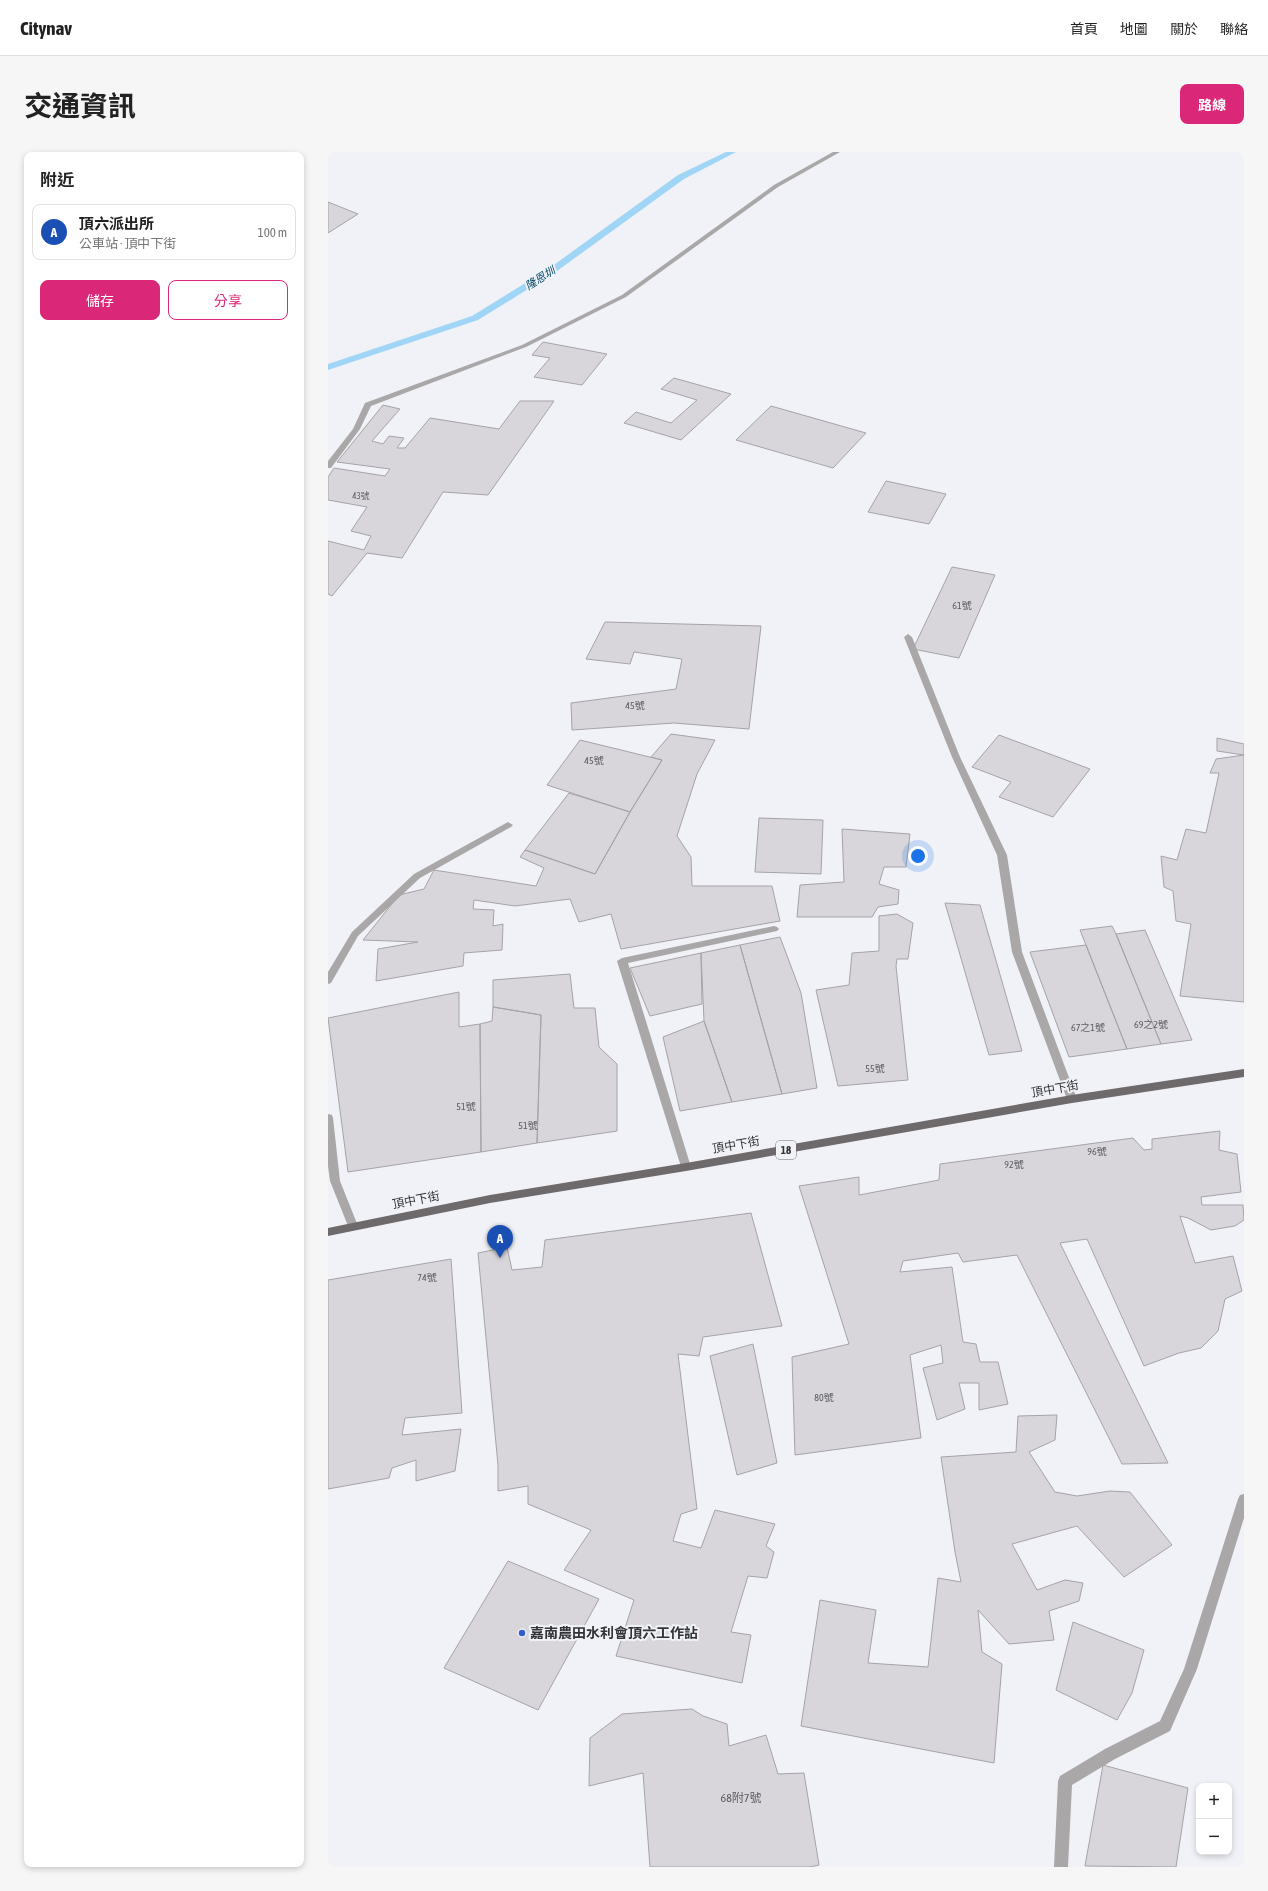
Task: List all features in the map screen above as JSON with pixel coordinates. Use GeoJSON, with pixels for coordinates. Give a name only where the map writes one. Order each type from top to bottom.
{"type":"FeatureCollection","features":[{"type":"Feature","properties":{"kind":"main road","name":"頂中下街"},"geometry":{"type":"LineString","coordinates":[[328,1232],[490,1199],[686,1167],[1072,1099],[1244,1074]]}},
{"type":"Feature","properties":{"kind":"lane"},"geometry":{"type":"LineString","coordinates":[[328,466],[356,429],[368,405],[524,346],[624,296],[776,186],[837,152]]}},
{"type":"Feature","properties":{"kind":"lane"},"geometry":{"type":"LineString","coordinates":[[908,638],[956,757],[1002,855],[1017,952],[1072,1099]]}},
{"type":"Feature","properties":{"kind":"lane"},"geometry":{"type":"LineString","coordinates":[[328,980],[355,934],[417,876],[508,825]]}},
{"type":"Feature","properties":{"kind":"lane"},"geometry":{"type":"LineString","coordinates":[[686,1167],[622,961],[774,929]]}},
{"type":"Feature","properties":{"kind":"lane"},"geometry":{"type":"LineString","coordinates":[[328,1118],[335,1181],[353,1226]]}},
{"type":"Feature","properties":{"kind":"lane"},"geometry":{"type":"LineString","coordinates":[[1061,1867],[1065,1781],[1110,1754],[1165,1726],[1190,1669],[1244,1499]]}},
{"type":"Feature","properties":{"kind":"building"},"geometry":{"type":"Polygon","coordinates":[[[328,202],[358,214],[328,233],[328,202]]]}},
{"type":"Feature","properties":{"kind":"building"},"geometry":{"type":"Polygon","coordinates":[[[543,342],[607,354],[582,385],[534,377],[550,358],[532,355],[543,342]]]}},
{"type":"Feature","properties":{"kind":"building"},"geometry":{"type":"Polygon","coordinates":[[[674,378],[731,394],[681,440],[624,423],[636,412],[671,423],[697,400],[661,389],[674,378]]]}},
{"type":"Feature","properties":{"kind":"building"},"geometry":{"type":"Polygon","coordinates":[[[520,401],[554,401],[488,495],[443,492],[402,558],[367,553],[332,596],[328,594],[328,541],[364,550],[371,536],[351,531],[367,507],[328,500],[328,477],[334,468],[385,476],[390,469],[337,462],[383,405],[400,409],[372,441],[383,444],[389,436],[404,438],[397,448],[405,448],[430,418],[499,429],[520,401]]]}},
{"type":"Feature","properties":{"kind":"building"},"geometry":{"type":"Polygon","coordinates":[[[771,406],[866,433],[833,468],[736,440],[771,406]]]}},
{"type":"Feature","properties":{"kind":"building"},"geometry":{"type":"Polygon","coordinates":[[[886,481],[946,494],[929,524],[868,512],[886,481]]]}},
{"type":"Feature","properties":{"kind":"building"},"geometry":{"type":"Polygon","coordinates":[[[952,567],[995,575],[959,658],[913,649],[952,567]]]}},
{"type":"Feature","properties":{"kind":"building"},"geometry":{"type":"Polygon","coordinates":[[[605,622],[761,626],[749,729],[674,723],[572,730],[571,703],[676,689],[682,659],[634,652],[630,664],[586,659],[605,622]]]}},
{"type":"Feature","properties":{"kind":"building"},"geometry":{"type":"Polygon","coordinates":[[[671,734],[715,740],[697,774],[677,836],[691,857],[692,886],[772,886],[780,921],[621,949],[611,914],[579,922],[570,899],[515,906],[474,900],[473,909],[494,910],[493,926],[503,924],[502,950],[464,953],[463,966],[376,981],[378,949],[418,942],[363,940],[399,895],[424,889],[434,870],[536,886],[544,868],[520,857],[525,850],[595,874],[630,812],[662,760],[651,757],[671,734]]]}},
{"type":"Feature","properties":{"kind":"building"},"geometry":{"type":"Polygon","coordinates":[[[999,735],[1090,769],[1053,817],[999,797],[1011,782],[972,767],[999,735]]]}},
{"type":"Feature","properties":{"kind":"building"},"geometry":{"type":"Polygon","coordinates":[[[1217,738],[1244,744],[1244,755],[1217,751],[1217,738]]]}},
{"type":"Feature","properties":{"kind":"building"},"geometry":{"type":"Polygon","coordinates":[[[580,740],[662,760],[630,812],[547,785],[580,740]]]}},
{"type":"Feature","properties":{"kind":"building"},"geometry":{"type":"Polygon","coordinates":[[[1244,755],[1244,1002],[1180,996],[1191,924],[1176,921],[1173,891],[1164,887],[1161,856],[1177,860],[1186,829],[1206,833],[1219,773],[1210,773],[1216,759],[1244,755]]]}},
{"type":"Feature","properties":{"kind":"building"},"geometry":{"type":"Polygon","coordinates":[[[569,793],[630,812],[595,874],[525,850],[569,793]]]}},
{"type":"Feature","properties":{"kind":"building"},"geometry":{"type":"Polygon","coordinates":[[[759,818],[823,820],[821,874],[755,872],[759,818]]]}},
{"type":"Feature","properties":{"kind":"building"},"geometry":{"type":"Polygon","coordinates":[[[842,829],[910,834],[906,867],[884,867],[879,884],[899,890],[898,904],[878,907],[872,917],[797,917],[800,885],[844,882],[842,829]]]}},
{"type":"Feature","properties":{"kind":"building"},"geometry":{"type":"Polygon","coordinates":[[[945,903],[980,905],[1022,1051],[989,1055],[945,903]]]}},
{"type":"Feature","properties":{"kind":"building"},"geometry":{"type":"Polygon","coordinates":[[[897,914],[913,923],[908,959],[897,959],[896,966],[908,1080],[838,1086],[816,990],[849,985],[852,953],[879,951],[879,916],[897,914]]]}},
{"type":"Feature","properties":{"kind":"building"},"geometry":{"type":"Polygon","coordinates":[[[1112,926],[1161,1044],[1127,1049],[1080,930],[1112,926]]]}},
{"type":"Feature","properties":{"kind":"building"},"geometry":{"type":"Polygon","coordinates":[[[1145,930],[1192,1040],[1161,1044],[1116,934],[1145,930]]]}},
{"type":"Feature","properties":{"kind":"building"},"geometry":{"type":"Polygon","coordinates":[[[780,937],[801,993],[817,1088],[782,1094],[740,945],[780,937]]]}},
{"type":"Feature","properties":{"kind":"building"},"geometry":{"type":"Polygon","coordinates":[[[740,945],[782,1094],[732,1102],[704,1021],[701,953],[740,945]]]}},
{"type":"Feature","properties":{"kind":"building"},"geometry":{"type":"Polygon","coordinates":[[[1086,945],[1127,1049],[1069,1057],[1030,952],[1086,945]]]}},
{"type":"Feature","properties":{"kind":"building"},"geometry":{"type":"Polygon","coordinates":[[[701,953],[702,1004],[650,1016],[630,968],[701,953]]]}},
{"type":"Feature","properties":{"kind":"building"},"geometry":{"type":"Polygon","coordinates":[[[570,974],[574,1008],[595,1008],[599,1047],[617,1064],[617,1131],[537,1143],[541,1015],[493,1007],[493,980],[570,974]]]}},
{"type":"Feature","properties":{"kind":"building"},"geometry":{"type":"Polygon","coordinates":[[[459,992],[459,1027],[480,1024],[481,1152],[348,1172],[328,1018],[459,992]]]}},
{"type":"Feature","properties":{"kind":"building"},"geometry":{"type":"Polygon","coordinates":[[[493,1007],[541,1015],[537,1143],[481,1152],[480,1024],[492,1021],[493,1007]]]}},
{"type":"Feature","properties":{"kind":"building"},"geometry":{"type":"Polygon","coordinates":[[[704,1021],[732,1102],[680,1111],[663,1037],[704,1021]]]}},
{"type":"Feature","properties":{"kind":"building"},"geometry":{"type":"Polygon","coordinates":[[[1220,1131],[1219,1150],[1237,1154],[1241,1192],[1201,1197],[1202,1205],[1243,1205],[1244,1220],[1235,1226],[1211,1230],[1188,1218],[1180,1216],[1195,1263],[1233,1256],[1242,1291],[1225,1299],[1218,1331],[1201,1348],[1179,1353],[1144,1366],[1087,1239],[1060,1243],[1168,1463],[1122,1464],[1017,1255],[963,1262],[958,1253],[903,1261],[900,1272],[952,1267],[963,1342],[976,1344],[980,1362],[998,1362],[1008,1404],[979,1410],[979,1383],[959,1383],[965,1409],[937,1420],[923,1368],[943,1363],[941,1345],[910,1355],[921,1438],[795,1455],[792,1357],[849,1344],[799,1186],[859,1177],[859,1195],[939,1180],[940,1164],[1133,1138],[1144,1150],[1152,1149],[1152,1139],[1220,1131]]]}},
{"type":"Feature","properties":{"kind":"building"},"geometry":{"type":"Polygon","coordinates":[[[751,1213],[782,1326],[703,1337],[699,1356],[678,1354],[697,1509],[681,1514],[673,1541],[701,1548],[715,1510],[775,1524],[766,1546],[774,1552],[767,1578],[748,1576],[731,1632],[751,1635],[742,1683],[616,1656],[634,1600],[564,1570],[591,1530],[528,1504],[528,1486],[498,1491],[498,1465],[478,1253],[507,1247],[512,1270],[542,1267],[545,1240],[751,1213]]]}},
{"type":"Feature","properties":{"kind":"building"},"geometry":{"type":"Polygon","coordinates":[[[451,1259],[462,1413],[405,1418],[402,1435],[461,1429],[455,1471],[416,1481],[416,1460],[392,1468],[389,1478],[328,1489],[328,1280],[451,1259]]]}},
{"type":"Feature","properties":{"kind":"building"},"geometry":{"type":"Polygon","coordinates":[[[753,1344],[777,1463],[737,1475],[710,1356],[753,1344]]]}},
{"type":"Feature","properties":{"kind":"building"},"geometry":{"type":"Polygon","coordinates":[[[1057,1415],[1055,1440],[1029,1452],[1055,1492],[1077,1496],[1110,1491],[1130,1492],[1172,1545],[1124,1577],[1077,1526],[1012,1544],[1037,1590],[1065,1580],[1083,1583],[1079,1601],[1049,1611],[1054,1640],[1009,1644],[978,1610],[982,1652],[1002,1664],[994,1763],[801,1726],[820,1600],[876,1610],[868,1663],[928,1667],[938,1578],[961,1582],[941,1457],[1016,1452],[1018,1416],[1057,1415]]]}},
{"type":"Feature","properties":{"kind":"building","name":"嘉南農田水利會頂六工作詀"},"geometry":{"type":"Polygon","coordinates":[[[508,1561],[599,1599],[538,1710],[444,1668],[508,1561]]]}},
{"type":"Feature","properties":{"kind":"building"},"geometry":{"type":"Polygon","coordinates":[[[1073,1622],[1144,1650],[1132,1693],[1117,1720],[1056,1690],[1073,1622]]]}},
{"type":"Feature","properties":{"kind":"building"},"geometry":{"type":"Polygon","coordinates":[[[692,1709],[703,1716],[727,1724],[729,1746],[766,1735],[778,1774],[804,1773],[819,1865],[810,1867],[650,1867],[643,1773],[589,1786],[590,1738],[622,1714],[692,1709]]]}},
{"type":"Feature","properties":{"kind":"building"},"geometry":{"type":"Polygon","coordinates":[[[1103,1765],[1188,1788],[1176,1867],[1085,1866],[1103,1765]]]}},
{"type":"Feature","properties":{"kind":"waterway","name":"隆恩圳"},"geometry":{"type":"LineString","coordinates":[[328,367],[475,318],[554,269],[681,177],[732,152]]}},
{"type":"Feature","properties":{"kind":"place","name":"頂六派出所"},"geometry":{"type":"Point","coordinates":[500,1258]}},
{"type":"Feature","properties":{"kind":"place","name":"嘉南農田水利會頂六工作詀"},"geometry":{"type":"Point","coordinates":[522,1633]}}]}
